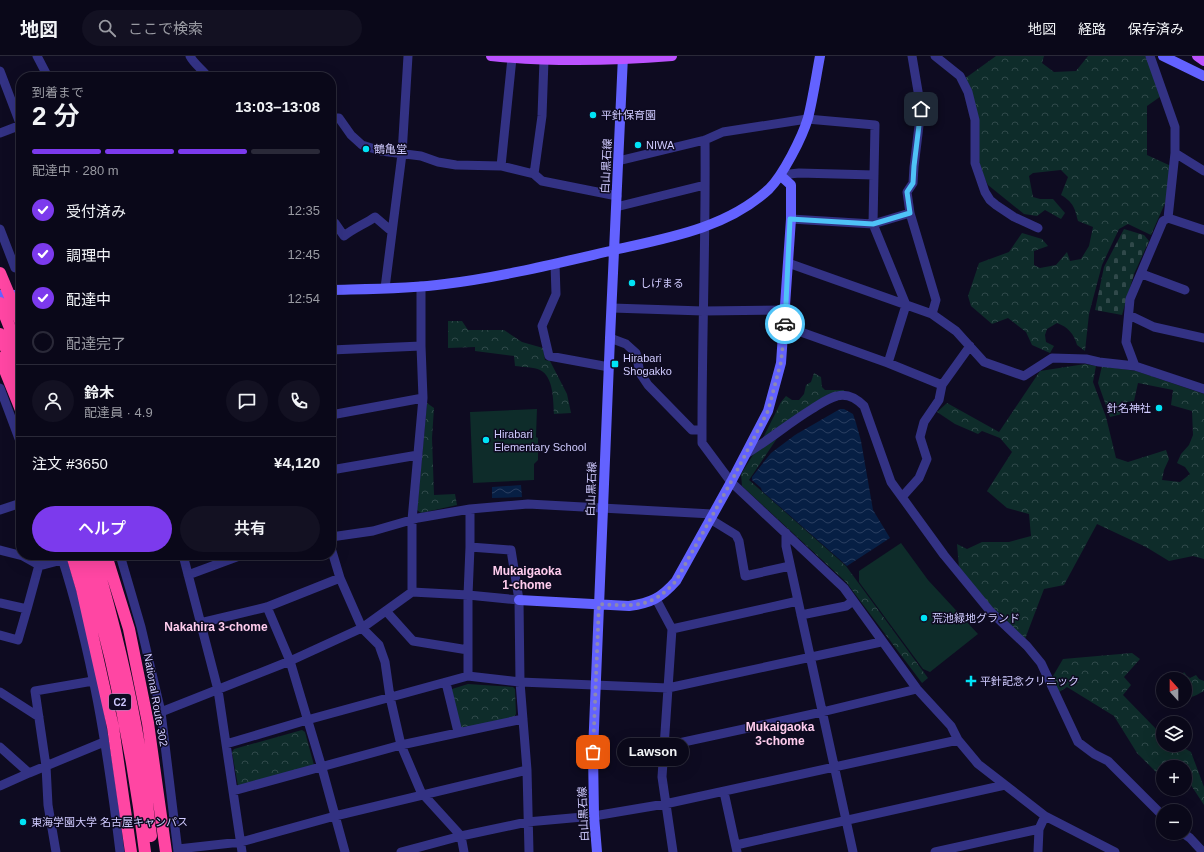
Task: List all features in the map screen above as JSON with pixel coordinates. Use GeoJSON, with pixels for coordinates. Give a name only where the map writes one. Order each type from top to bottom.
{"type":"FeatureCollection","features":[{"type":"Feature","properties":{"kind":"highway"},"geometry":{"type":"LineString","coordinates":[[0,273],[3,298],[16,340]]}},
{"type":"Feature","properties":{"kind":"highway"},"geometry":{"type":"LineString","coordinates":[[3,298],[16,316]]}},
{"type":"Feature","properties":{"kind":"highway"},"geometry":{"type":"LineString","coordinates":[[0,334],[16,374]]}},
{"type":"Feature","properties":{"kind":"highway"},"geometry":{"type":"LineString","coordinates":[[0,358],[15,406]]}},
{"type":"Feature","properties":{"kind":"highway"},"geometry":{"type":"LineString","coordinates":[[67,560],[82,589],[113,727],[131,852]]}},
{"type":"Feature","properties":{"kind":"highway","name":"C2"},"geometry":{"type":"LineString","coordinates":[[84,560],[115,676],[131,755],[145,852]]}},
{"type":"Feature","properties":{"kind":"highway","name":"C2"},"geometry":{"type":"LineString","coordinates":[[95,560],[125,674],[140,751],[153,852]]}},
{"type":"Feature","properties":{"kind":"highway","name":"National Route 302"},"geometry":{"type":"LineString","coordinates":[[108,560],[129,629],[174,851]]}},
{"type":"Feature","properties":{"kind":"main road"},"geometry":{"type":"LineString","coordinates":[[491,56],[544,60],[672,56]]}},
{"type":"Feature","properties":{"kind":"main road"},"geometry":{"type":"LineString","coordinates":[[1197,56],[1204,61]]}},
{"type":"Feature","properties":{"kind":"street"},"geometry":{"type":"LineString","coordinates":[[37,56],[45,72]]}},
{"type":"Feature","properties":{"kind":"street"},"geometry":{"type":"LineString","coordinates":[[190,56],[194,64],[204,72]]}},
{"type":"Feature","properties":{"kind":"street"},"geometry":{"type":"LineString","coordinates":[[385,288],[402,154],[408,56]]}},
{"type":"Feature","properties":{"kind":"street"},"geometry":{"type":"LineString","coordinates":[[336,290],[445,284],[555,264],[640,245],[706,228],[746,207],[769,188],[780,175],[793,154],[807,119],[820,56]]}},
{"type":"Feature","properties":{"kind":"street"},"geometry":{"type":"LineString","coordinates":[[912,56],[921,109],[913,183],[907,192],[910,213],[936,300],[932,314]]}},
{"type":"Feature","properties":{"kind":"street"},"geometry":{"type":"LineString","coordinates":[[935,56],[960,76],[968,92],[975,120],[976,163],[985,192],[990,200],[996,205],[1014,217],[1038,228]]}},
{"type":"Feature","properties":{"kind":"street"},"geometry":{"type":"LineString","coordinates":[[1150,56],[1175,127],[1175,153],[1168,218]]}},
{"type":"Feature","properties":{"kind":"street"},"geometry":{"type":"LineString","coordinates":[[1163,56],[1204,76]]}},
{"type":"Feature","properties":{"kind":"street"},"geometry":{"type":"LineString","coordinates":[[501,166],[512,58]]}},
{"type":"Feature","properties":{"kind":"street","name":"白山黒石線"},"geometry":{"type":"LineString","coordinates":[[597,852],[594,816],[593,752],[595,685],[623,58]]}},
{"type":"Feature","properties":{"kind":"street"},"geometry":{"type":"LineString","coordinates":[[534,174],[542,116],[544,60]]}},
{"type":"Feature","properties":{"kind":"street"},"geometry":{"type":"LineString","coordinates":[[0,71],[16,113]]}},
{"type":"Feature","properties":{"kind":"street"},"geometry":{"type":"LineString","coordinates":[[336,118],[339,118],[351,135],[362,145],[381,151],[421,156],[438,162],[456,165],[501,166],[534,174],[542,181],[617,196]]}},
{"type":"Feature","properties":{"kind":"street"},"geometry":{"type":"LineString","coordinates":[[618,161],[705,140],[723,132],[807,119],[875,125],[873,224],[906,305],[888,363]]}},
{"type":"Feature","properties":{"kind":"street"},"geometry":{"type":"LineString","coordinates":[[0,133],[16,128]]}},
{"type":"Feature","properties":{"kind":"street"},"geometry":{"type":"LineString","coordinates":[[705,140],[706,228],[703,311],[702,443],[731,482],[844,588],[881,642],[916,689],[951,726],[958,740],[978,764],[1045,816],[1109,851]]}},
{"type":"Feature","properties":{"kind":"street"},"geometry":{"type":"LineString","coordinates":[[1175,153],[1204,171]]}},
{"type":"Feature","properties":{"kind":"street"},"geometry":{"type":"LineString","coordinates":[[780,175],[799,173],[874,175]]}},
{"type":"Feature","properties":{"kind":"street"},"geometry":{"type":"LineString","coordinates":[[161,712],[290,661],[362,628],[412,592],[629,606],[643,604],[656,599],[668,590],[676,581],[731,482],[768,411],[781,362],[788,263],[791,185],[780,175]]}},
{"type":"Feature","properties":{"kind":"street"},"geometry":{"type":"LineString","coordinates":[[616,207],[706,185]]}},
{"type":"Feature","properties":{"kind":"street"},"geometry":{"type":"LineString","coordinates":[[790,219],[873,224],[910,213]]}},
{"type":"Feature","properties":{"kind":"street"},"geometry":{"type":"LineString","coordinates":[[336,224],[344,236],[355,228],[363,226],[375,218],[392,230]]}},
{"type":"Feature","properties":{"kind":"street"},"geometry":{"type":"LineString","coordinates":[[1168,218],[1204,230]]}},
{"type":"Feature","properties":{"kind":"street"},"geometry":{"type":"LineString","coordinates":[[1135,366],[1126,342],[1130,299],[1142,274],[1163,221],[1168,218]]}},
{"type":"Feature","properties":{"kind":"street"},"geometry":{"type":"LineString","coordinates":[[0,229],[15,268]]}},
{"type":"Feature","properties":{"kind":"street"},"geometry":{"type":"LineString","coordinates":[[788,263],[932,314],[956,331],[984,362],[1024,376],[1052,358],[1086,359],[1135,366],[1204,389]]}},
{"type":"Feature","properties":{"kind":"street"},"geometry":{"type":"LineString","coordinates":[[555,264],[556,294],[542,326],[549,356],[609,367]]}},
{"type":"Feature","properties":{"kind":"street"},"geometry":{"type":"LineString","coordinates":[[1142,274],[1185,290]]}},
{"type":"Feature","properties":{"kind":"street"},"geometry":{"type":"LineString","coordinates":[[412,592],[412,520],[423,398],[421,286]]}},
{"type":"Feature","properties":{"kind":"street"},"geometry":{"type":"LineString","coordinates":[[3,298],[16,296]]}},
{"type":"Feature","properties":{"kind":"street"},"geometry":{"type":"LineString","coordinates":[[612,308],[703,311],[785,310]]}},
{"type":"Feature","properties":{"kind":"street"},"geometry":{"type":"LineString","coordinates":[[1129,315],[1154,327],[1204,338]]}},
{"type":"Feature","properties":{"kind":"street"},"geometry":{"type":"LineString","coordinates":[[784,326],[888,363],[942,386]]}},
{"type":"Feature","properties":{"kind":"street"},"geometry":{"type":"LineString","coordinates":[[610,338],[626,344],[636,353],[640,373],[648,384],[692,430],[702,430]]}},
{"type":"Feature","properties":{"kind":"street"},"geometry":{"type":"LineString","coordinates":[[336,350],[421,346]]}},
{"type":"Feature","properties":{"kind":"street"},"geometry":{"type":"LineString","coordinates":[[902,497],[919,478],[927,459],[920,437],[924,422],[939,400],[942,386],[970,346]]}},
{"type":"Feature","properties":{"kind":"street"},"geometry":{"type":"LineString","coordinates":[[0,388],[15,406]]}},
{"type":"Feature","properties":{"kind":"street"},"geometry":{"type":"LineString","coordinates":[[746,454],[827,400],[838,395],[857,399],[864,406],[891,482],[944,555],[990,611],[1027,646],[1041,663],[1078,742],[1094,754],[1108,761],[1156,809]]}},
{"type":"Feature","properties":{"kind":"street"},"geometry":{"type":"LineString","coordinates":[[336,414],[423,398]]}},
{"type":"Feature","properties":{"kind":"street"},"geometry":{"type":"LineString","coordinates":[[336,469],[418,455]]}},
{"type":"Feature","properties":{"kind":"street"},"geometry":{"type":"LineString","coordinates":[[336,536],[373,531],[412,520],[470,509],[528,504],[711,516],[736,535],[739,541],[745,576],[790,566]]}},
{"type":"Feature","properties":{"kind":"street"},"geometry":{"type":"LineString","coordinates":[[0,510],[16,505]]}},
{"type":"Feature","properties":{"kind":"street"},"geometry":{"type":"LineString","coordinates":[[468,676],[470,509]]}},
{"type":"Feature","properties":{"kind":"street"},"geometry":{"type":"LineString","coordinates":[[786,533],[786,546],[790,566],[853,852]]}},
{"type":"Feature","properties":{"kind":"street"},"geometry":{"type":"LineString","coordinates":[[470,547],[512,550],[519,600],[520,682],[527,770],[527,822],[529,852]]}},
{"type":"Feature","properties":{"kind":"street"},"geometry":{"type":"LineString","coordinates":[[0,550],[16,554]]}},
{"type":"Feature","properties":{"kind":"street"},"geometry":{"type":"LineString","coordinates":[[30,560],[39,565],[57,560]]}},
{"type":"Feature","properties":{"kind":"street"},"geometry":{"type":"LineString","coordinates":[[66,560],[93,681],[116,812],[120,852]]}},
{"type":"Feature","properties":{"kind":"street"},"geometry":{"type":"LineString","coordinates":[[121,560],[141,627],[161,712],[174,851],[241,842],[335,816],[527,770]]}},
{"type":"Feature","properties":{"kind":"street"},"geometry":{"type":"LineString","coordinates":[[184,560],[218,690],[242,852]]}},
{"type":"Feature","properties":{"kind":"street"},"geometry":{"type":"LineString","coordinates":[[188,575],[218,560]]}},
{"type":"Feature","properties":{"kind":"street"},"geometry":{"type":"LineString","coordinates":[[335,560],[340,578],[362,628],[380,645],[385,662],[390,697],[401,745],[421,792],[461,836],[464,852]]}},
{"type":"Feature","properties":{"kind":"street"},"geometry":{"type":"LineString","coordinates":[[0,635],[18,640],[39,565]]}},
{"type":"Feature","properties":{"kind":"street"},"geometry":{"type":"LineString","coordinates":[[200,623],[267,607],[340,578]]}},
{"type":"Feature","properties":{"kind":"street"},"geometry":{"type":"LineString","coordinates":[[656,599],[672,629],[662,777],[673,852]]}},
{"type":"Feature","properties":{"kind":"street"},"geometry":{"type":"LineString","coordinates":[[672,629],[798,601]]}},
{"type":"Feature","properties":{"kind":"street"},"geometry":{"type":"LineString","coordinates":[[801,615],[846,606],[853,601]]}},
{"type":"Feature","properties":{"kind":"street"},"geometry":{"type":"LineString","coordinates":[[0,603],[27,609]]}},
{"type":"Feature","properties":{"kind":"street"},"geometry":{"type":"LineString","coordinates":[[267,607],[290,661],[345,852]]}},
{"type":"Feature","properties":{"kind":"street"},"geometry":{"type":"LineString","coordinates":[[386,611],[413,641],[468,650]]}},
{"type":"Feature","properties":{"kind":"street"},"geometry":{"type":"LineString","coordinates":[[226,744],[468,676],[520,682],[668,688],[881,642]]}},
{"type":"Feature","properties":{"kind":"street"},"geometry":{"type":"LineString","coordinates":[[56,852],[48,805],[46,766],[35,691],[93,681]]}},
{"type":"Feature","properties":{"kind":"street"},"geometry":{"type":"LineString","coordinates":[[446,682],[458,732]]}},
{"type":"Feature","properties":{"kind":"street"},"geometry":{"type":"LineString","coordinates":[[665,746],[822,712],[916,689]]}},
{"type":"Feature","properties":{"kind":"street"},"geometry":{"type":"LineString","coordinates":[[0,692],[39,717]]}},
{"type":"Feature","properties":{"kind":"street"},"geometry":{"type":"LineString","coordinates":[[233,791],[322,768],[401,745],[523,718]]}},
{"type":"Feature","properties":{"kind":"street"},"geometry":{"type":"LineString","coordinates":[[401,852],[461,836],[527,822],[594,816],[665,804],[958,740]]}},
{"type":"Feature","properties":{"kind":"street"},"geometry":{"type":"LineString","coordinates":[[0,786],[29,772],[104,742]]}},
{"type":"Feature","properties":{"kind":"street"},"geometry":{"type":"LineString","coordinates":[[0,747],[29,772]]}},
{"type":"Feature","properties":{"kind":"street"},"geometry":{"type":"LineString","coordinates":[[724,792],[736,848],[846,821],[1005,785]]}},
{"type":"Feature","properties":{"kind":"street"},"geometry":{"type":"LineString","coordinates":[[1038,852],[1040,829],[1045,816]]}},
{"type":"Feature","properties":{"kind":"street"},"geometry":{"type":"LineString","coordinates":[[935,852],[1040,829]]}},
{"type":"Feature","properties":{"kind":"street"},"geometry":{"type":"LineString","coordinates":[[1192,840],[1203,852]]}},
{"type":"Feature","properties":{"kind":"green space"},"geometry":{"type":"Polygon","coordinates":[[[996,56],[1044,56],[1042,63],[1054,72],[1076,71],[1088,56],[1149,56],[1164,94],[1147,106],[1147,155],[1171,166],[1166,201],[1151,235],[1128,224],[1119,229],[1102,265],[1089,314],[1085,351],[1077,345],[1070,331],[1057,323],[1047,329],[1045,335],[1046,342],[1054,346],[1050,353],[1032,345],[1026,332],[1008,318],[992,324],[971,306],[968,296],[979,263],[1009,252],[1022,233],[1042,239],[1048,246],[1034,251],[1034,265],[1040,268],[1056,265],[1067,252],[1070,261],[1081,259],[1089,246],[1093,227],[1078,221],[1073,206],[1061,195],[1068,177],[1061,170],[1033,173],[1029,176],[1033,197],[1040,199],[1053,199],[1065,213],[1061,219],[1045,210],[1037,216],[1024,214],[988,185],[978,165],[979,123],[960,82],[996,56]]]}},
{"type":"Feature","properties":{"kind":"green space"},"geometry":{"type":"Polygon","coordinates":[[[1124,229],[1144,235],[1149,241],[1134,274],[1122,315],[1095,310],[1104,267],[1124,229]]]}},
{"type":"Feature","properties":{"kind":"green space"},"geometry":{"type":"Polygon","coordinates":[[[448,321],[462,321],[468,330],[504,330],[522,342],[543,348],[545,360],[550,361],[567,394],[571,413],[554,414],[552,390],[545,373],[538,369],[515,366],[514,356],[475,351],[475,347],[448,348],[448,321]]]}},
{"type":"Feature","properties":{"kind":"green space"},"geometry":{"type":"Polygon","coordinates":[[[1085,364],[1096,366],[1093,382],[1106,417],[1116,458],[1128,462],[1166,450],[1169,459],[1164,470],[1162,480],[1180,482],[1190,474],[1185,467],[1177,463],[1181,454],[1189,445],[1193,435],[1192,411],[1171,405],[1173,390],[1138,383],[1134,401],[1127,402],[1122,414],[1110,417],[1098,383],[1102,366],[1136,371],[1204,394],[1204,559],[1193,556],[1169,561],[1146,547],[1097,524],[1064,585],[1044,589],[1025,639],[991,606],[959,568],[957,544],[967,549],[982,542],[1009,542],[1031,536],[1029,514],[1007,508],[987,491],[1012,452],[1000,438],[982,431],[978,434],[955,424],[937,412],[947,403],[999,432],[1040,371],[1085,364]]]}},
{"type":"Feature","properties":{"kind":"green space"},"geometry":{"type":"Polygon","coordinates":[[[814,373],[821,377],[822,387],[825,390],[844,390],[845,393],[788,422],[749,480],[846,566],[928,678],[922,683],[846,582],[742,486],[741,474],[761,442],[781,402],[786,396],[792,400],[799,400],[804,394],[806,385],[811,382],[814,373]]]}},
{"type":"Feature","properties":{"kind":"green space"},"geometry":{"type":"Polygon","coordinates":[[[427,403],[434,408],[432,438],[434,495],[455,494],[457,505],[421,513],[417,510],[427,403]]]}},
{"type":"Feature","properties":{"kind":"green space"},"geometry":{"type":"Polygon","coordinates":[[[537,409],[536,437],[538,438],[538,460],[534,464],[534,480],[473,483],[470,412],[537,409]]]}},
{"type":"Feature","properties":{"kind":"green space","name":"荒池緑地グランド"},"geometry":{"type":"Polygon","coordinates":[[[901,543],[928,580],[978,634],[930,672],[923,669],[859,582],[859,571],[901,543]]]}},
{"type":"Feature","properties":{"kind":"green space"},"geometry":{"type":"Polygon","coordinates":[[[1132,653],[1140,659],[1124,677],[1131,685],[1123,695],[1156,729],[1156,752],[1191,752],[1204,787],[1204,805],[1192,787],[1192,760],[1156,760],[1156,772],[1137,753],[1114,716],[1067,687],[1056,694],[1053,676],[1063,659],[1132,653]]]}},
{"type":"Feature","properties":{"kind":"green space"},"geometry":{"type":"Polygon","coordinates":[[[1196,675],[1199,679],[1204,681],[1204,691],[1192,697],[1192,677],[1196,675]]]}},
{"type":"Feature","properties":{"kind":"green space"},"geometry":{"type":"Polygon","coordinates":[[[468,684],[513,687],[515,689],[516,714],[514,717],[462,729],[459,727],[451,692],[452,689],[468,684]]]}},
{"type":"Feature","properties":{"kind":"green space"},"geometry":{"type":"Polygon","coordinates":[[[302,730],[305,732],[314,765],[238,786],[232,752],[234,749],[302,730]]]}},
{"type":"Feature","properties":{"kind":"water"},"geometry":{"type":"Polygon","coordinates":[[[840,409],[844,409],[853,414],[861,441],[873,510],[890,538],[847,566],[762,491],[761,488],[752,480],[752,477],[771,453],[795,435],[840,409]]]}},
{"type":"Feature","properties":{"kind":"water"},"geometry":{"type":"Polygon","coordinates":[[[521,485],[522,497],[492,498],[492,487],[521,485]]]}},
{"type":"Feature","properties":{"kind":"way so far"},"geometry":{"type":"LineString","coordinates":[[593,752],[599,604],[629,606],[643,604],[656,599],[668,590],[676,581],[731,482],[768,411],[781,362],[785,324]]}},
{"type":"Feature","properties":{"kind":"place","name":"平針保育園"},"geometry":{"type":"Point","coordinates":[593,115]}},
{"type":"Feature","properties":{"kind":"place","name":"NIWA"},"geometry":{"type":"Point","coordinates":[638,145]}},
{"type":"Feature","properties":{"kind":"place","name":"鶴亀堂"},"geometry":{"type":"Point","coordinates":[366,149]}},
{"type":"Feature","properties":{"kind":"place","name":"しげまる"},"geometry":{"type":"Point","coordinates":[632,283]}},
{"type":"Feature","properties":{"kind":"place","name":"Hirabari Shogakko"},"geometry":{"type":"Point","coordinates":[615,364]}},
{"type":"Feature","properties":{"kind":"place","name":"針名神社"},"geometry":{"type":"Point","coordinates":[1159,408]}},
{"type":"Feature","properties":{"kind":"place","name":"Hirabari Elementary School"},"geometry":{"type":"Point","coordinates":[486,440]}},
{"type":"Feature","properties":{"kind":"place","name":"荒池緑地グランド"},"geometry":{"type":"Point","coordinates":[924,618]}},
{"type":"Feature","properties":{"kind":"place","name":"平針記念クリニック"},"geometry":{"type":"Point","coordinates":[971,681]}},
{"type":"Feature","properties":{"kind":"place","name":"Lawson"},"geometry":{"type":"Point","coordinates":[593,752]}},
{"type":"Feature","properties":{"kind":"place","name":"東海学園大学 名古屋キャンパス"},"geometry":{"type":"Point","coordinates":[23,822]}},
{"type":"Feature","properties":{"kind":"district","name":"Mukaigaoka 1-chome"},"geometry":{"type":"Point","coordinates":[527,578]}},
{"type":"Feature","properties":{"kind":"district","name":"Nakahira 3-chome"},"geometry":{"type":"Point","coordinates":[216,627]}},
{"type":"Feature","properties":{"kind":"district","name":"Mukaigaoka 3-chome"},"geometry":{"type":"Point","coordinates":[780,734]}},
{"type":"Feature","properties":{"kind":"route"},"geometry":{"type":"LineString","coordinates":[[785,324],[790,219],[873,224],[910,213],[907,192],[913,183],[921,109]]}}]}
